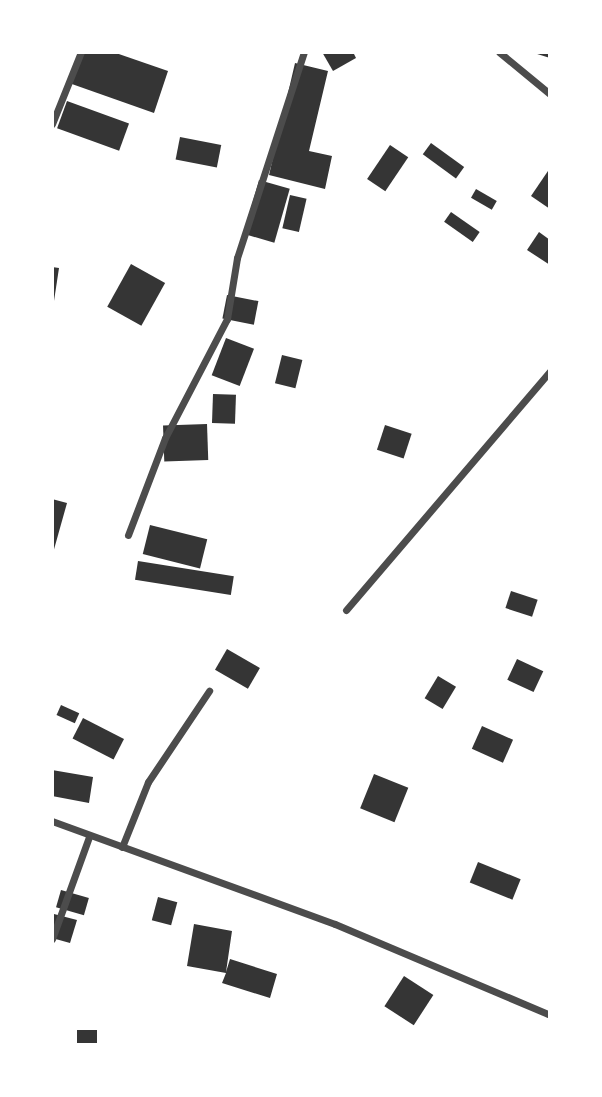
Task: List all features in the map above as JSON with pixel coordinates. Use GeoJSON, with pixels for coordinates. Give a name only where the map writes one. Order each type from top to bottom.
{"type":"FeatureCollection","features":[{"type":"Feature","properties":{"kind":"street"},"geometry":{"type":"LineString","coordinates":[[52,124],[81,52]]}},
{"type":"Feature","properties":{"kind":"street"},"geometry":{"type":"LineString","coordinates":[[128,536],[166,438],[227,319],[237,258],[304,52]]}},
{"type":"Feature","properties":{"kind":"street"},"geometry":{"type":"LineString","coordinates":[[499,52],[550,94]]}},
{"type":"Feature","properties":{"kind":"street"},"geometry":{"type":"LineString","coordinates":[[346,610],[550,371]]}},
{"type":"Feature","properties":{"kind":"street"},"geometry":{"type":"LineString","coordinates":[[122,847],[148,782],[209,691]]}},
{"type":"Feature","properties":{"kind":"street"},"geometry":{"type":"LineString","coordinates":[[52,821],[89,837],[335,924],[550,1015]]}},
{"type":"Feature","properties":{"kind":"street"},"geometry":{"type":"LineString","coordinates":[[52,939],[89,837]]}},
{"type":"Feature","properties":{"kind":"building"},"geometry":{"type":"Polygon","coordinates":[[[79,52],[113,52],[168,71],[154,113],[69,83],[79,52]]]}},
{"type":"Feature","properties":{"kind":"building"},"geometry":{"type":"Polygon","coordinates":[[[322,52],[353,52],[356,58],[333,71],[322,52]]]}},
{"type":"Feature","properties":{"kind":"building"},"geometry":{"type":"Polygon","coordinates":[[[550,52],[550,58],[534,53],[550,52]]]}},
{"type":"Feature","properties":{"kind":"building"},"geometry":{"type":"Polygon","coordinates":[[[295,63],[328,71],[309,151],[332,156],[325,189],[269,175],[295,63]]]}},
{"type":"Feature","properties":{"kind":"building"},"geometry":{"type":"Polygon","coordinates":[[[67,101],[129,124],[119,151],[57,128],[67,101]]]}},
{"type":"Feature","properties":{"kind":"building"},"geometry":{"type":"Polygon","coordinates":[[[180,137],[221,145],[217,168],[176,160],[180,137]]]}},
{"type":"Feature","properties":{"kind":"building"},"geometry":{"type":"Polygon","coordinates":[[[431,143],[464,167],[456,178],[423,154],[431,143]]]}},
{"type":"Feature","properties":{"kind":"building"},"geometry":{"type":"Polygon","coordinates":[[[390,145],[408,157],[385,191],[367,179],[390,145]]]}},
{"type":"Feature","properties":{"kind":"building"},"geometry":{"type":"Polygon","coordinates":[[[550,168],[550,209],[531,196],[550,168]]]}},
{"type":"Feature","properties":{"kind":"building"},"geometry":{"type":"Polygon","coordinates":[[[259,180],[290,189],[274,243],[244,234],[259,180]]]}},
{"type":"Feature","properties":{"kind":"building"},"geometry":{"type":"Polygon","coordinates":[[[476,189],[497,201],[492,210],[471,198],[476,189]]]}},
{"type":"Feature","properties":{"kind":"building"},"geometry":{"type":"Polygon","coordinates":[[[290,195],[307,199],[299,232],[282,228],[290,195]]]}},
{"type":"Feature","properties":{"kind":"building"},"geometry":{"type":"Polygon","coordinates":[[[451,212],[480,232],[473,242],[444,222],[451,212]]]}},
{"type":"Feature","properties":{"kind":"building"},"geometry":{"type":"Polygon","coordinates":[[[539,232],[550,240],[550,265],[527,250],[539,232]]]}},
{"type":"Feature","properties":{"kind":"building"},"geometry":{"type":"Polygon","coordinates":[[[131,264],[165,283],[141,326],[107,307],[131,264]]]}},
{"type":"Feature","properties":{"kind":"building"},"geometry":{"type":"Polygon","coordinates":[[[52,267],[59,268],[54,301],[52,301],[52,267]]]}},
{"type":"Feature","properties":{"kind":"building"},"geometry":{"type":"Polygon","coordinates":[[[227,295],[258,301],[254,325],[222,319],[227,295]]]}},
{"type":"Feature","properties":{"kind":"building"},"geometry":{"type":"Polygon","coordinates":[[[226,338],[254,349],[240,386],[212,375],[226,338]]]}},
{"type":"Feature","properties":{"kind":"building"},"geometry":{"type":"Polygon","coordinates":[[[282,355],[302,360],[295,388],[275,383],[282,355]]]}},
{"type":"Feature","properties":{"kind":"building"},"geometry":{"type":"Polygon","coordinates":[[[213,394],[236,395],[235,424],[212,423],[213,394]]]}},
{"type":"Feature","properties":{"kind":"building"},"geometry":{"type":"Polygon","coordinates":[[[207,424],[208,460],[164,462],[163,426],[207,424]]]}},
{"type":"Feature","properties":{"kind":"building"},"geometry":{"type":"Polygon","coordinates":[[[385,425],[412,434],[404,458],[377,450],[385,425]]]}},
{"type":"Feature","properties":{"kind":"building"},"geometry":{"type":"Polygon","coordinates":[[[52,499],[67,503],[53,553],[52,553],[52,499]]]}},
{"type":"Feature","properties":{"kind":"building"},"geometry":{"type":"Polygon","coordinates":[[[150,525],[207,539],[200,568],[143,554],[150,525]]]}},
{"type":"Feature","properties":{"kind":"building"},"geometry":{"type":"Polygon","coordinates":[[[138,561],[234,576],[231,595],[135,580],[138,561]]]}},
{"type":"Feature","properties":{"kind":"building"},"geometry":{"type":"Polygon","coordinates":[[[511,591],[538,600],[532,617],[505,608],[511,591]]]}},
{"type":"Feature","properties":{"kind":"building"},"geometry":{"type":"Polygon","coordinates":[[[227,649],[260,668],[248,689],[215,670],[227,649]]]}},
{"type":"Feature","properties":{"kind":"building"},"geometry":{"type":"Polygon","coordinates":[[[517,659],[543,671],[534,692],[507,680],[517,659]]]}},
{"type":"Feature","properties":{"kind":"building"},"geometry":{"type":"Polygon","coordinates":[[[438,676],[456,687],[443,709],[425,698],[438,676]]]}},
{"type":"Feature","properties":{"kind":"building"},"geometry":{"type":"Polygon","coordinates":[[[61,705],[79,713],[75,723],[57,715],[61,705]]]}},
{"type":"Feature","properties":{"kind":"building"},"geometry":{"type":"Polygon","coordinates":[[[83,718],[124,739],[114,759],[73,738],[83,718]]]}},
{"type":"Feature","properties":{"kind":"building"},"geometry":{"type":"Polygon","coordinates":[[[482,726],[513,740],[503,763],[472,749],[482,726]]]}},
{"type":"Feature","properties":{"kind":"building"},"geometry":{"type":"Polygon","coordinates":[[[52,770],[93,777],[89,803],[52,796],[52,770]]]}},
{"type":"Feature","properties":{"kind":"building"},"geometry":{"type":"Polygon","coordinates":[[[374,774],[408,788],[394,822],[360,808],[374,774]]]}},
{"type":"Feature","properties":{"kind":"building"},"geometry":{"type":"Polygon","coordinates":[[[478,862],[521,879],[512,900],[470,882],[478,862]]]}},
{"type":"Feature","properties":{"kind":"building"},"geometry":{"type":"Polygon","coordinates":[[[61,890],[89,898],[84,915],[56,907],[61,890]]]}},
{"type":"Feature","properties":{"kind":"building"},"geometry":{"type":"Polygon","coordinates":[[[158,897],[177,902],[171,925],[152,920],[158,897]]]}},
{"type":"Feature","properties":{"kind":"building"},"geometry":{"type":"Polygon","coordinates":[[[54,914],[77,920],[70,943],[52,938],[54,914]]]}},
{"type":"Feature","properties":{"kind":"building"},"geometry":{"type":"Polygon","coordinates":[[[194,924],[232,931],[226,972],[230,959],[277,974],[270,998],[222,983],[226,973],[187,966],[194,924]]]}},
{"type":"Feature","properties":{"kind":"building"},"geometry":{"type":"Polygon","coordinates":[[[404,976],[433,995],[414,1025],[384,1006],[404,976]]]}},
{"type":"Feature","properties":{"kind":"building"},"geometry":{"type":"Polygon","coordinates":[[[77,1030],[97,1030],[97,1043],[77,1043],[77,1030]]]}}]}
